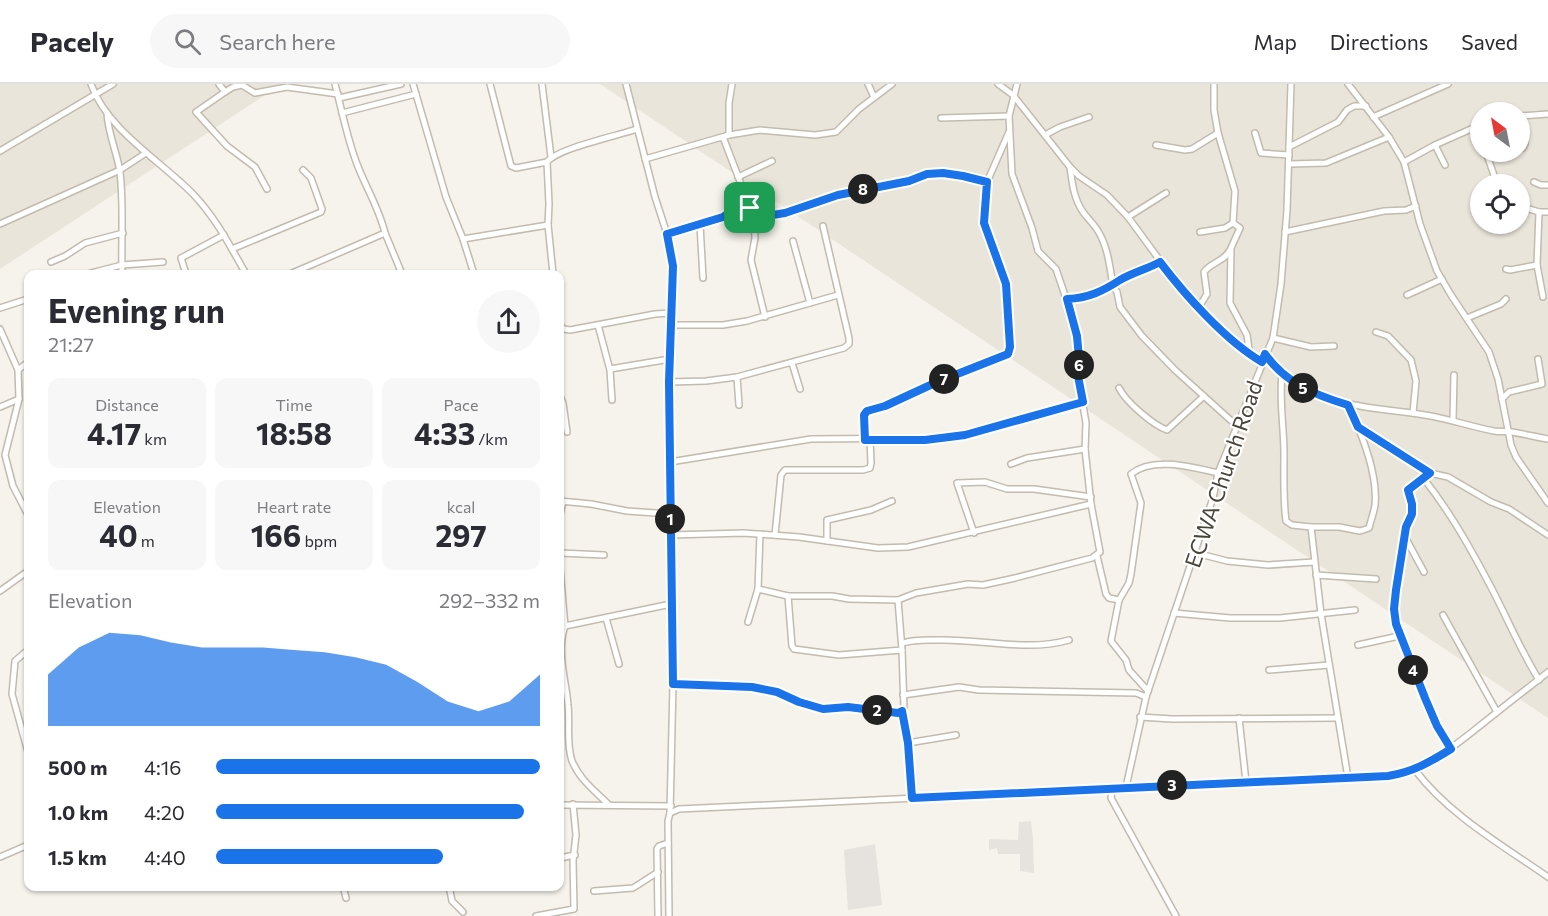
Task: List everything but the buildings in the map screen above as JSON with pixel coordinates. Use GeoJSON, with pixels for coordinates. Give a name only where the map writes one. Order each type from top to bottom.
{"type":"FeatureCollection","features":[{"type":"Feature","properties":{"kind":"street"},"geometry":{"type":"LineString","coordinates":[[91,84],[107,112],[146,153],[191,192],[210,213],[244,270]]}},
{"type":"Feature","properties":{"kind":"street"},"geometry":{"type":"LineString","coordinates":[[0,151],[113,84]]}},
{"type":"Feature","properties":{"kind":"street"},"geometry":{"type":"LineString","coordinates":[[219,84],[225,92]]}},
{"type":"Feature","properties":{"kind":"street"},"geometry":{"type":"LineString","coordinates":[[335,84],[358,168],[381,215],[385,233],[400,270]]}},
{"type":"Feature","properties":{"kind":"street"},"geometry":{"type":"LineString","coordinates":[[267,189],[255,166],[227,146],[196,112],[233,87],[242,85],[255,93],[287,87],[338,96],[401,84]]}},
{"type":"Feature","properties":{"kind":"street"},"geometry":{"type":"LineString","coordinates":[[413,84],[446,197],[473,270]]}},
{"type":"Feature","properties":{"kind":"street"},"geometry":{"type":"LineString","coordinates":[[490,84],[511,166],[516,168],[549,160],[637,129]]}},
{"type":"Feature","properties":{"kind":"street"},"geometry":{"type":"LineString","coordinates":[[542,84],[549,160],[548,225],[553,270]]}},
{"type":"Feature","properties":{"kind":"street"},"geometry":{"type":"LineString","coordinates":[[626,84],[667,234],[673,266],[669,382],[673,684],[668,843],[669,916]]}},
{"type":"Feature","properties":{"kind":"street"},"geometry":{"type":"LineString","coordinates":[[732,84],[726,136],[738,177],[754,218],[755,238],[751,260],[765,317]]}},
{"type":"Feature","properties":{"kind":"street"},"geometry":{"type":"LineString","coordinates":[[868,84],[874,98]]}},
{"type":"Feature","properties":{"kind":"street"},"geometry":{"type":"LineString","coordinates":[[645,159],[726,136],[760,130],[816,135],[836,132],[859,109],[892,84]]}},
{"type":"Feature","properties":{"kind":"street"},"geometry":{"type":"LineString","coordinates":[[998,84],[1013,95],[1070,167],[1107,195],[1128,217],[1178,285],[1229,338],[1250,356],[1262,362]]}},
{"type":"Feature","properties":{"kind":"street"},"geometry":{"type":"LineString","coordinates":[[1017,84],[1009,116],[1012,174],[1038,251],[1056,269],[1077,336],[1080,369],[1078,376],[1086,423],[1085,449],[1091,504],[1100,552],[1097,556],[1106,594],[1109,598],[1119,600]]}},
{"type":"Feature","properties":{"kind":"street"},"geometry":{"type":"LineString","coordinates":[[1214,84],[1214,110],[1218,133],[1235,191],[1233,223]]}},
{"type":"Feature","properties":{"kind":"street","name":"ECWA Church Road"},"geometry":{"type":"LineString","coordinates":[[1126,787],[1140,717],[1196,553],[1213,498],[1218,473],[1273,338],[1281,284],[1285,232],[1291,84]]}},
{"type":"Feature","properties":{"kind":"street"},"geometry":{"type":"LineString","coordinates":[[1348,84],[1389,137],[1404,162],[1420,224],[1442,279],[1489,352],[1502,399],[1511,445],[1516,457],[1548,503]]}},
{"type":"Feature","properties":{"kind":"street"},"geometry":{"type":"LineString","coordinates":[[1374,117],[1448,84]]}},
{"type":"Feature","properties":{"kind":"street"},"geometry":{"type":"LineString","coordinates":[[342,113],[416,94]]}},
{"type":"Feature","properties":{"kind":"street"},"geometry":{"type":"LineString","coordinates":[[1289,147],[1338,122],[1347,110],[1354,106],[1366,106]]}},
{"type":"Feature","properties":{"kind":"street"},"geometry":{"type":"LineString","coordinates":[[107,112],[109,132],[120,170],[122,270]]}},
{"type":"Feature","properties":{"kind":"street"},"geometry":{"type":"LineString","coordinates":[[1530,115],[1548,114]]}},
{"type":"Feature","properties":{"kind":"street"},"geometry":{"type":"LineString","coordinates":[[941,118],[1009,116]]}},
{"type":"Feature","properties":{"kind":"street"},"geometry":{"type":"LineString","coordinates":[[1045,135],[1089,117]]}},
{"type":"Feature","properties":{"kind":"street"},"geometry":{"type":"LineString","coordinates":[[1404,162],[1470,130]]}},
{"type":"Feature","properties":{"kind":"street"},"geometry":{"type":"LineString","coordinates":[[775,535],[778,494],[785,470],[863,470],[870,468],[864,415],[867,411],[885,406],[937,382],[1008,354],[1010,347],[1006,284],[984,223],[987,182],[1010,131]]}},
{"type":"Feature","properties":{"kind":"street"},"geometry":{"type":"LineString","coordinates":[[1156,145],[1192,149],[1218,133]]}},
{"type":"Feature","properties":{"kind":"street"},"geometry":{"type":"LineString","coordinates":[[1255,133],[1261,153],[1289,155]]}},
{"type":"Feature","properties":{"kind":"street"},"geometry":{"type":"LineString","coordinates":[[1289,164],[1326,163],[1389,137]]}},
{"type":"Feature","properties":{"kind":"street"},"geometry":{"type":"LineString","coordinates":[[1435,145],[1445,165]]}},
{"type":"Feature","properties":{"kind":"street"},"geometry":{"type":"LineString","coordinates":[[0,224],[120,170],[146,153]]}},
{"type":"Feature","properties":{"kind":"street"},"geometry":{"type":"LineString","coordinates":[[738,177],[772,161]]}},
{"type":"Feature","properties":{"kind":"street"},"geometry":{"type":"LineString","coordinates":[[1070,167],[1072,187],[1076,198],[1081,210],[1099,231],[1113,286],[1117,292],[1120,307],[1127,318],[1175,370],[1237,426]]}},
{"type":"Feature","properties":{"kind":"street"},"geometry":{"type":"LineString","coordinates":[[232,249],[321,212],[322,208],[311,178],[303,170]]}},
{"type":"Feature","properties":{"kind":"street"},"geometry":{"type":"LineString","coordinates":[[754,218],[785,213],[838,195],[909,181],[927,174],[963,176],[987,182]]}},
{"type":"Feature","properties":{"kind":"street"},"geometry":{"type":"LineString","coordinates":[[1534,182],[1548,185]]}},
{"type":"Feature","properties":{"kind":"street"},"geometry":{"type":"LineString","coordinates":[[1128,217],[1166,193]]}},
{"type":"Feature","properties":{"kind":"street"},"geometry":{"type":"LineString","coordinates":[[1285,232],[1384,211],[1406,210],[1416,206]]}},
{"type":"Feature","properties":{"kind":"street"},"geometry":{"type":"LineString","coordinates":[[667,234],[723,217],[733,210],[750,208]]}},
{"type":"Feature","properties":{"kind":"street"},"geometry":{"type":"LineString","coordinates":[[1530,210],[1539,213],[1548,212]]}},
{"type":"Feature","properties":{"kind":"street"},"geometry":{"type":"LineString","coordinates":[[1539,213],[1537,265],[1543,297]]}},
{"type":"Feature","properties":{"kind":"street"},"geometry":{"type":"LineString","coordinates":[[1200,232],[1225,228],[1233,223]]}},
{"type":"Feature","properties":{"kind":"street"},"geometry":{"type":"LineString","coordinates":[[1199,307],[1207,294],[1204,272],[1206,268],[1227,255],[1240,228],[1238,224],[1233,223]]}},
{"type":"Feature","properties":{"kind":"street"},"geometry":{"type":"LineString","coordinates":[[463,239],[548,225]]}},
{"type":"Feature","properties":{"kind":"street"},"geometry":{"type":"LineString","coordinates":[[700,225],[703,278]]}},
{"type":"Feature","properties":{"kind":"street"},"geometry":{"type":"LineString","coordinates":[[669,382],[706,381],[737,376],[792,363],[844,348],[849,344],[823,226]]}},
{"type":"Feature","properties":{"kind":"street"},"geometry":{"type":"LineString","coordinates":[[51,262],[85,243],[123,232]]}},
{"type":"Feature","properties":{"kind":"street"},"geometry":{"type":"LineString","coordinates":[[299,270],[385,233]]}},
{"type":"Feature","properties":{"kind":"street"},"geometry":{"type":"LineString","coordinates":[[185,270],[181,258],[224,235]]}},
{"type":"Feature","properties":{"kind":"street"},"geometry":{"type":"LineString","coordinates":[[793,241],[810,303]]}},
{"type":"Feature","properties":{"kind":"street"},"geometry":{"type":"LineString","coordinates":[[1231,248],[1230,303],[1247,335],[1250,356]]}},
{"type":"Feature","properties":{"kind":"street"},"geometry":{"type":"LineString","coordinates":[[103,270],[122,265],[163,262]]}},
{"type":"Feature","properties":{"kind":"street"},"geometry":{"type":"LineString","coordinates":[[1067,299],[1091,296],[1113,286],[1121,279],[1160,262]]}},
{"type":"Feature","properties":{"kind":"street"},"geometry":{"type":"LineString","coordinates":[[1506,268],[1510,270],[1537,265]]}},
{"type":"Feature","properties":{"kind":"street"},"geometry":{"type":"LineString","coordinates":[[1407,295],[1442,279]]}},
{"type":"Feature","properties":{"kind":"street"},"geometry":{"type":"LineString","coordinates":[[671,325],[723,325],[765,317],[838,295]]}},
{"type":"Feature","properties":{"kind":"street"},"geometry":{"type":"LineString","coordinates":[[1467,318],[1501,304],[1506,299]]}},
{"type":"Feature","properties":{"kind":"street"},"geometry":{"type":"LineString","coordinates":[[0,308],[24,300]]}},
{"type":"Feature","properties":{"kind":"street"},"geometry":{"type":"LineString","coordinates":[[564,327],[598,325],[671,313]]}},
{"type":"Feature","properties":{"kind":"street"},"geometry":{"type":"LineString","coordinates":[[598,325],[610,369],[612,400]]}},
{"type":"Feature","properties":{"kind":"street"},"geometry":{"type":"LineString","coordinates":[[0,329],[18,370],[19,399],[5,455],[13,486],[24,506]]}},
{"type":"Feature","properties":{"kind":"street"},"geometry":{"type":"LineString","coordinates":[[1376,332],[1388,336],[1411,360],[1416,381],[1413,413]]}},
{"type":"Feature","properties":{"kind":"street"},"geometry":{"type":"LineString","coordinates":[[1273,338],[1311,347],[1334,346]]}},
{"type":"Feature","properties":{"kind":"street"},"geometry":{"type":"LineString","coordinates":[[1265,354],[1282,374],[1314,394],[1348,405],[1413,413],[1495,431],[1509,431],[1548,439]]}},
{"type":"Feature","properties":{"kind":"street"},"geometry":{"type":"LineString","coordinates":[[610,369],[670,359]]}},
{"type":"Feature","properties":{"kind":"street"},"geometry":{"type":"LineString","coordinates":[[1502,399],[1509,393],[1542,384],[1538,359]]}},
{"type":"Feature","properties":{"kind":"street"},"geometry":{"type":"LineString","coordinates":[[792,363],[800,389]]}},
{"type":"Feature","properties":{"kind":"street"},"geometry":{"type":"LineString","coordinates":[[18,370],[24,365]]}},
{"type":"Feature","properties":{"kind":"street"},"geometry":{"type":"LineString","coordinates":[[1282,374],[1280,391],[1284,453],[1282,490],[1286,520],[1292,525],[1339,527],[1360,531],[1369,528],[1375,505],[1374,475],[1348,405]]}},
{"type":"Feature","properties":{"kind":"street"},"geometry":{"type":"LineString","coordinates":[[1453,420],[1454,375]]}},
{"type":"Feature","properties":{"kind":"street"},"geometry":{"type":"LineString","coordinates":[[737,376],[739,405]]}},
{"type":"Feature","properties":{"kind":"street"},"geometry":{"type":"LineString","coordinates":[[1119,388],[1124,397],[1167,430],[1204,396]]}},
{"type":"Feature","properties":{"kind":"street"},"geometry":{"type":"LineString","coordinates":[[0,407],[19,399]]}},
{"type":"Feature","properties":{"kind":"street"},"geometry":{"type":"LineString","coordinates":[[670,462],[812,439],[925,440],[965,435],[1083,402]]}},
{"type":"Feature","properties":{"kind":"street"},"geometry":{"type":"LineString","coordinates":[[564,410],[567,432]]}},
{"type":"Feature","properties":{"kind":"street"},"geometry":{"type":"LineString","coordinates":[[1358,427],[1430,473],[1448,477],[1491,502],[1509,509],[1548,535]]}},
{"type":"Feature","properties":{"kind":"street"},"geometry":{"type":"LineString","coordinates":[[1011,464],[1027,458],[1085,449]]}},
{"type":"Feature","properties":{"kind":"street"},"geometry":{"type":"LineString","coordinates":[[1147,694],[1111,641],[1119,600],[1129,584],[1141,502],[1131,474],[1138,468],[1159,464],[1218,473]]}},
{"type":"Feature","properties":{"kind":"street"},"geometry":{"type":"LineString","coordinates":[[1430,473],[1408,490],[1412,514],[1405,536],[1394,609],[1399,636],[1437,726],[1451,749]]}},
{"type":"Feature","properties":{"kind":"street"},"geometry":{"type":"LineString","coordinates":[[1424,479],[1453,518],[1539,680]]}},
{"type":"Feature","properties":{"kind":"street"},"geometry":{"type":"LineString","coordinates":[[974,533],[957,483],[986,482],[1007,489],[1034,489],[1091,497]]}},
{"type":"Feature","properties":{"kind":"street"},"geometry":{"type":"LineString","coordinates":[[564,501],[627,511],[670,514]]}},
{"type":"Feature","properties":{"kind":"street"},"geometry":{"type":"LineString","coordinates":[[827,541],[827,520],[871,510],[892,501]]}},
{"type":"Feature","properties":{"kind":"street"},"geometry":{"type":"LineString","coordinates":[[670,535],[760,534],[878,548],[908,547],[1091,504]]}},
{"type":"Feature","properties":{"kind":"street"},"geometry":{"type":"LineString","coordinates":[[1311,526],[1321,614],[1348,778]]}},
{"type":"Feature","properties":{"kind":"street"},"geometry":{"type":"LineString","coordinates":[[748,622],[758,589],[760,534]]}},
{"type":"Feature","properties":{"kind":"street"},"geometry":{"type":"LineString","coordinates":[[1405,536],[1424,572]]}},
{"type":"Feature","properties":{"kind":"street"},"geometry":{"type":"LineString","coordinates":[[564,553],[604,555]]}},
{"type":"Feature","properties":{"kind":"street"},"geometry":{"type":"LineString","coordinates":[[1196,553],[1227,561],[1268,565],[1314,562]]}},
{"type":"Feature","properties":{"kind":"street"},"geometry":{"type":"LineString","coordinates":[[758,589],[788,596],[898,600],[916,592],[983,585],[1097,556]]}},
{"type":"Feature","properties":{"kind":"street"},"geometry":{"type":"LineString","coordinates":[[0,591],[24,574]]}},
{"type":"Feature","properties":{"kind":"street"},"geometry":{"type":"LineString","coordinates":[[1316,575],[1376,579]]}},
{"type":"Feature","properties":{"kind":"street"},"geometry":{"type":"LineString","coordinates":[[788,596],[794,649],[839,655],[902,650]]}},
{"type":"Feature","properties":{"kind":"street"},"geometry":{"type":"LineString","coordinates":[[898,600],[903,643],[904,709],[902,711],[908,743],[912,798]]}},
{"type":"Feature","properties":{"kind":"street"},"geometry":{"type":"LineString","coordinates":[[565,626],[671,604]]}},
{"type":"Feature","properties":{"kind":"street"},"geometry":{"type":"LineString","coordinates":[[1174,613],[1257,619],[1355,610]]}},
{"type":"Feature","properties":{"kind":"street"},"geometry":{"type":"LineString","coordinates":[[564,615],[564,630]]}},
{"type":"Feature","properties":{"kind":"street"},"geometry":{"type":"LineString","coordinates":[[1443,615],[1497,712]]}},
{"type":"Feature","properties":{"kind":"street"},"geometry":{"type":"LineString","coordinates":[[606,618],[619,664]]}},
{"type":"Feature","properties":{"kind":"street"},"geometry":{"type":"LineString","coordinates":[[1358,645],[1399,636]]}},
{"type":"Feature","properties":{"kind":"street"},"geometry":{"type":"LineString","coordinates":[[903,643],[912,640],[964,640],[1042,646],[1069,640]]}},
{"type":"Feature","properties":{"kind":"street"},"geometry":{"type":"LineString","coordinates":[[24,653],[15,661],[12,694],[24,738]]}},
{"type":"Feature","properties":{"kind":"street"},"geometry":{"type":"LineString","coordinates":[[1269,670],[1329,665]]}},
{"type":"Feature","properties":{"kind":"street"},"geometry":{"type":"LineString","coordinates":[[670,813],[689,808],[1388,776],[1415,770],[1451,749],[1548,672]]}},
{"type":"Feature","properties":{"kind":"street"},"geometry":{"type":"LineString","coordinates":[[564,678],[568,705],[570,754],[582,779],[608,804]]}},
{"type":"Feature","properties":{"kind":"street"},"geometry":{"type":"LineString","coordinates":[[673,684],[752,687],[777,692],[823,709],[848,707],[898,713],[902,711]]}},
{"type":"Feature","properties":{"kind":"street"},"geometry":{"type":"LineString","coordinates":[[903,695],[959,687],[979,690],[1147,694]]}},
{"type":"Feature","properties":{"kind":"street"},"geometry":{"type":"LineString","coordinates":[[1140,717],[1172,719],[1338,718]]}},
{"type":"Feature","properties":{"kind":"street"},"geometry":{"type":"LineString","coordinates":[[1239,718],[1246,782]]}},
{"type":"Feature","properties":{"kind":"street"},"geometry":{"type":"LineString","coordinates":[[908,743],[956,735]]}},
{"type":"Feature","properties":{"kind":"street"},"geometry":{"type":"LineString","coordinates":[[1415,770],[1426,784],[1468,822],[1548,877]]}},
{"type":"Feature","properties":{"kind":"street"},"geometry":{"type":"LineString","coordinates":[[1112,790],[1111,798],[1176,916]]}},
{"type":"Feature","properties":{"kind":"street"},"geometry":{"type":"LineString","coordinates":[[573,804],[576,834],[574,916]]}},
{"type":"Feature","properties":{"kind":"street"},"geometry":{"type":"LineString","coordinates":[[564,805],[670,806]]}},
{"type":"Feature","properties":{"kind":"street"},"geometry":{"type":"LineString","coordinates":[[658,916],[657,849],[668,843]]}},
{"type":"Feature","properties":{"kind":"street"},"geometry":{"type":"LineString","coordinates":[[0,857],[24,848]]}},
{"type":"Feature","properties":{"kind":"street"},"geometry":{"type":"LineString","coordinates":[[564,857],[575,855]]}},
{"type":"Feature","properties":{"kind":"street"},"geometry":{"type":"LineString","coordinates":[[594,891],[633,888],[658,872]]}},
{"type":"Feature","properties":{"kind":"street"},"geometry":{"type":"LineString","coordinates":[[345,891],[346,898]]}},
{"type":"Feature","properties":{"kind":"street"},"geometry":{"type":"LineString","coordinates":[[450,891],[452,901],[463,912]]}},
{"type":"Feature","properties":{"kind":"street"},"geometry":{"type":"LineString","coordinates":[[536,916],[574,909]]}},
{"type":"Feature","properties":{"kind":"shaded area"},"geometry":{"type":"Polygon","coordinates":[[[0,84],[282,84],[0,269],[0,84]]]}},
{"type":"Feature","properties":{"kind":"shaded area"},"geometry":{"type":"Polygon","coordinates":[[[600,84],[1548,84],[1548,718],[600,84]]]}},
{"type":"Feature","properties":{"kind":"shaded area"},"geometry":{"type":"Polygon","coordinates":[[[1031,821],[1034,873],[1020,871],[1020,854],[998,854],[997,848],[989,850],[989,839],[1018,840],[1019,822],[1031,821]]]}},
{"type":"Feature","properties":{"kind":"shaded area"},"geometry":{"type":"Polygon","coordinates":[[[875,844],[882,905],[848,910],[844,850],[875,844]]]}},
{"type":"Feature","properties":{"kind":"route"},"geometry":{"type":"LineString","coordinates":[[943,173],[987,182],[984,223],[1006,284],[1010,347],[1008,354],[908,394],[885,406],[867,411],[864,415],[865,440],[881,438],[925,440],[965,435],[1083,402],[1078,376],[1080,369],[1077,336],[1067,299],[1091,296],[1113,286],[1121,279],[1160,262],[1178,285],[1229,338],[1250,356],[1262,362],[1265,354],[1282,374],[1294,383],[1314,394],[1348,405],[1358,427],[1430,473],[1408,490],[1412,514],[1406,527],[1394,609],[1399,636],[1437,726],[1451,749],[1407,773],[1388,776],[912,798],[908,743],[902,711],[898,713],[848,707],[823,709],[777,692],[752,687],[673,684],[669,382],[673,266],[667,234],[723,217],[733,210],[750,208],[754,218],[769,217],[838,195],[909,181],[927,174],[943,173]]}}]}
